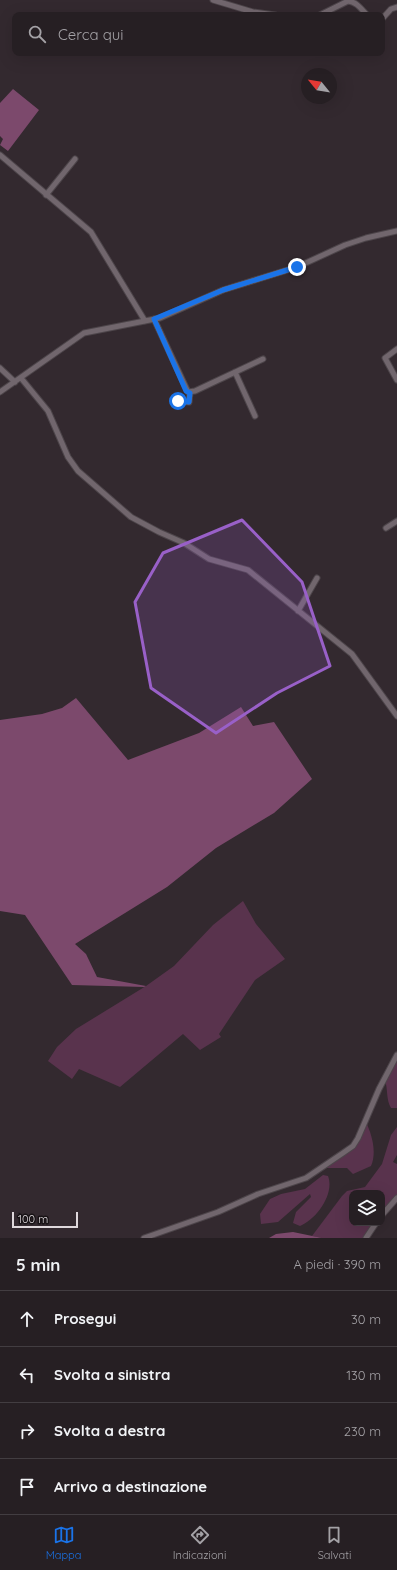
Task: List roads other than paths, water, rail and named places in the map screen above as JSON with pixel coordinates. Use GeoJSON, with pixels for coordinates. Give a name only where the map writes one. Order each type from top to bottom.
{"type":"FeatureCollection","features":[{"type":"Feature","properties":{"kind":"street"},"geometry":{"type":"LineString","coordinates":[[213,0],[253,12]]}},
{"type":"Feature","properties":{"kind":"street"},"geometry":{"type":"LineString","coordinates":[[326,12],[348,1],[358,5],[364,12]]}},
{"type":"Feature","properties":{"kind":"street"},"geometry":{"type":"LineString","coordinates":[[385,15],[391,8],[397,7]]}},
{"type":"Feature","properties":{"kind":"street"},"geometry":{"type":"LineString","coordinates":[[0,155],[91,232],[145,321]]}},
{"type":"Feature","properties":{"kind":"street"},"geometry":{"type":"LineString","coordinates":[[46,195],[75,159]]}},
{"type":"Feature","properties":{"kind":"street"},"geometry":{"type":"LineString","coordinates":[[0,392],[84,333],[154,319],[223,290],[297,267],[345,245],[366,238],[397,231]]}},
{"type":"Feature","properties":{"kind":"street"},"geometry":{"type":"LineString","coordinates":[[154,319],[186,391],[190,393]]}},
{"type":"Feature","properties":{"kind":"street"},"geometry":{"type":"LineString","coordinates":[[397,349],[385,358],[397,380]]}},
{"type":"Feature","properties":{"kind":"street"},"geometry":{"type":"LineString","coordinates":[[190,393],[263,359]]}},
{"type":"Feature","properties":{"kind":"street"},"geometry":{"type":"LineString","coordinates":[[0,368],[15,382]]}},
{"type":"Feature","properties":{"kind":"street"},"geometry":{"type":"LineString","coordinates":[[235,372],[255,416]]}},
{"type":"Feature","properties":{"kind":"street"},"geometry":{"type":"LineString","coordinates":[[21,378],[48,411],[68,457],[78,472],[131,517],[184,543],[205,557],[248,570],[355,657],[397,716]]}},
{"type":"Feature","properties":{"kind":"street"},"geometry":{"type":"LineString","coordinates":[[178,401],[189,402],[190,393]]}},
{"type":"Feature","properties":{"kind":"street"},"geometry":{"type":"LineString","coordinates":[[386,528],[397,521]]}},
{"type":"Feature","properties":{"kind":"street"},"geometry":{"type":"LineString","coordinates":[[298,611],[317,578]]}},
{"type":"Feature","properties":{"kind":"street"},"geometry":{"type":"LineString","coordinates":[[144,1238],[218,1212],[258,1194],[306,1178],[352,1146],[358,1138],[379,1089],[397,1055]]}},
{"type":"Feature","properties":{"kind":"street"},"geometry":{"type":"LineString","coordinates":[[385,1212],[397,1198]]}},
{"type":"Feature","properties":{"kind":"street"},"geometry":{"type":"LineString","coordinates":[[366,1238],[374,1226]]}}]}
